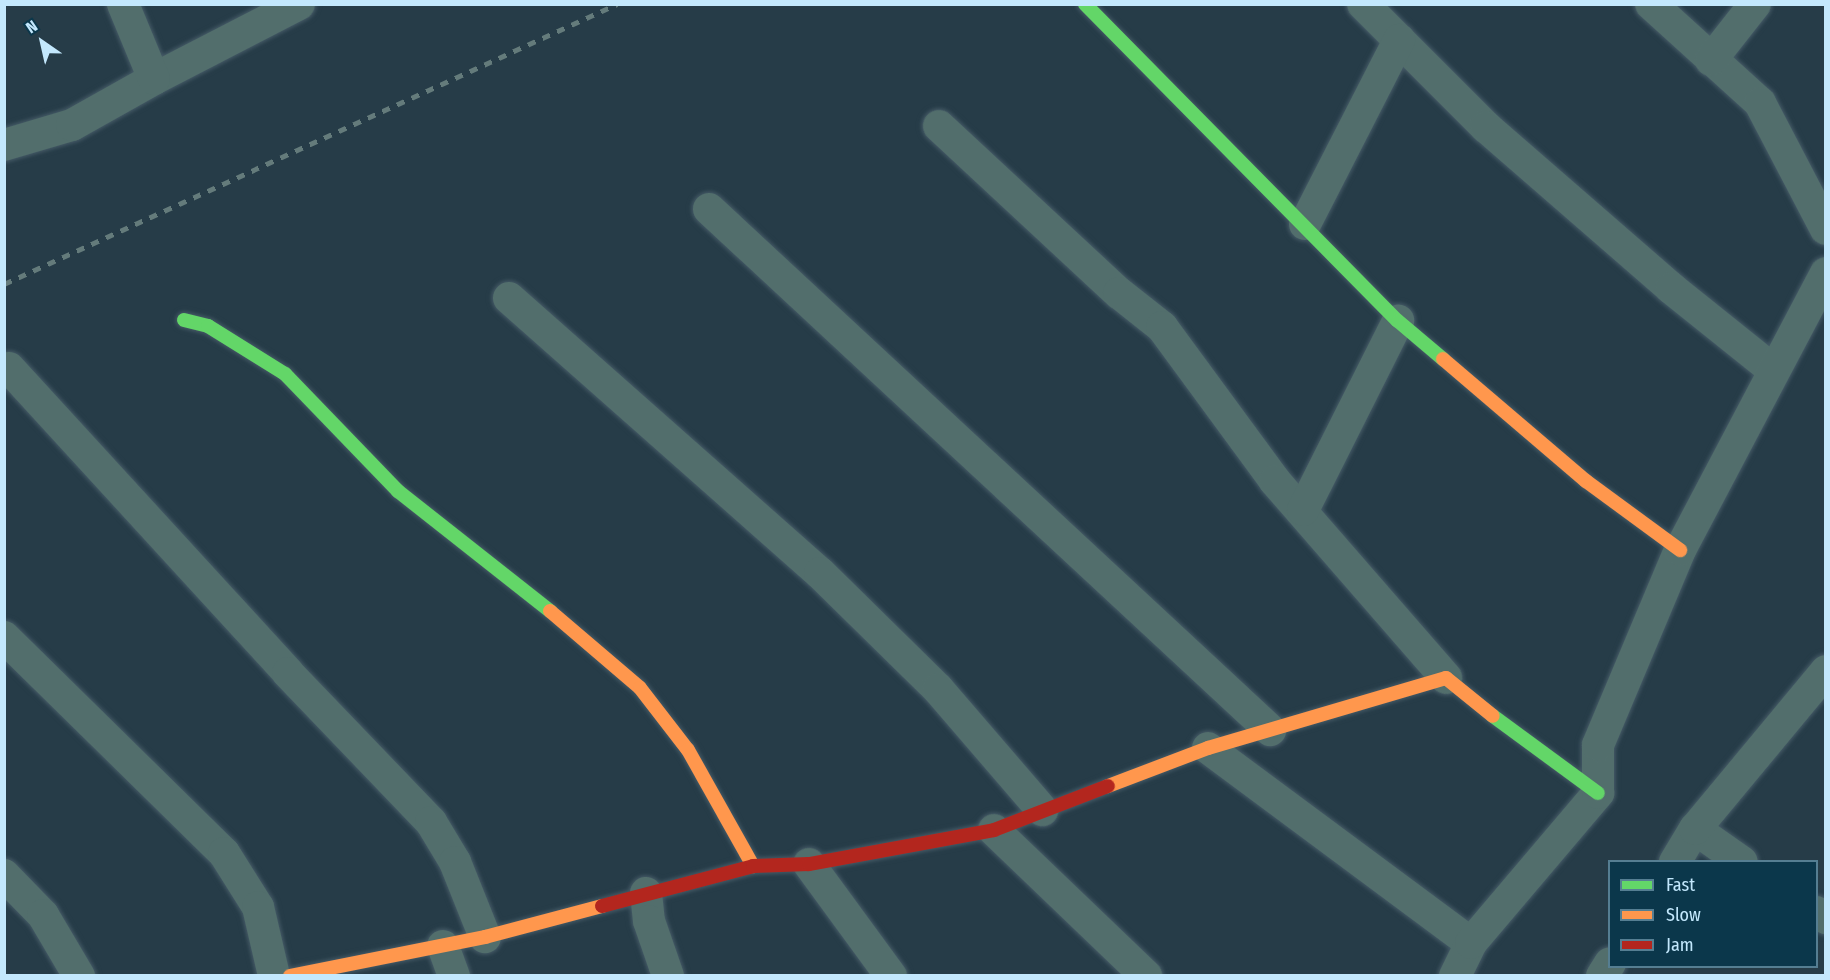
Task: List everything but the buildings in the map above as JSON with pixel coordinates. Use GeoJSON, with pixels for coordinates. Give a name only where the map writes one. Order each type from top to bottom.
{"type":"FeatureCollection","features":[{"type":"Feature","properties":{"kind":"street"},"geometry":{"type":"LineString","coordinates":[[123,4],[154,78]]}},
{"type":"Feature","properties":{"kind":"street"},"geometry":{"type":"LineString","coordinates":[[4,145],[72,125],[154,78],[299,4]]}},
{"type":"Feature","properties":{"kind":"street"},"geometry":{"type":"LineString","coordinates":[[1086,4],[1398,321],[1586,481],[1680,549]]}},
{"type":"Feature","properties":{"kind":"street"},"geometry":{"type":"LineString","coordinates":[[1363,4],[1486,128],[1671,288],[1772,369]]}},
{"type":"Feature","properties":{"kind":"street"},"geometry":{"type":"LineString","coordinates":[[1651,4],[1760,103],[1826,229]]}},
{"type":"Feature","properties":{"kind":"street"},"geometry":{"type":"LineString","coordinates":[[1711,60],[1755,4]]}},
{"type":"Feature","properties":{"kind":"street"},"geometry":{"type":"LineString","coordinates":[[1305,224],[1399,40]]}},
{"type":"Feature","properties":{"kind":"street"},"geometry":{"type":"LineString","coordinates":[[939,126],[1119,293],[1162,327],[1275,481],[1303,510],[1446,678],[1534,749],[1598,793]]}},
{"type":"Feature","properties":{"kind":"street"},"geometry":{"type":"LineString","coordinates":[[709,209],[1270,730]]}},
{"type":"Feature","properties":{"kind":"street"},"geometry":{"type":"LineString","coordinates":[[1455,975],[1471,943],[1598,793],[1598,745],[1680,549],[1772,369],[1826,273]]}},
{"type":"Feature","properties":{"kind":"street"},"geometry":{"type":"LineString","coordinates":[[509,298],[820,573],[938,689],[1042,810]]}},
{"type":"Feature","properties":{"kind":"street"},"geometry":{"type":"LineString","coordinates":[[184,320],[208,326],[285,374],[398,491],[445,531],[537,600],[611,667],[640,688],[688,750],[753,866]]}},
{"type":"Feature","properties":{"kind":"street"},"geometry":{"type":"LineString","coordinates":[[1303,510],[1398,321]]}},
{"type":"Feature","properties":{"kind":"street"},"geometry":{"type":"LineString","coordinates":[[9,368],[288,673],[431,822],[455,862],[485,937]]}},
{"type":"Feature","properties":{"kind":"street"},"geometry":{"type":"LineString","coordinates":[[4,638],[225,854],[258,907],[274,975]]}},
{"type":"Feature","properties":{"kind":"street"},"geometry":{"type":"LineString","coordinates":[[290,975],[485,937],[753,866],[809,864],[994,830],[1208,748],[1446,678]]}},
{"type":"Feature","properties":{"kind":"street"},"geometry":{"type":"LineString","coordinates":[[1676,860],[1695,829],[1823,678]]}},
{"type":"Feature","properties":{"kind":"street"},"geometry":{"type":"LineString","coordinates":[[1208,748],[1471,943]]}},
{"type":"Feature","properties":{"kind":"street"},"geometry":{"type":"LineString","coordinates":[[1695,829],[1741,860]]}},
{"type":"Feature","properties":{"kind":"street"},"geometry":{"type":"LineString","coordinates":[[994,830],[1146,975]]}},
{"type":"Feature","properties":{"kind":"street"},"geometry":{"type":"LineString","coordinates":[[809,864],[891,975]]}},
{"type":"Feature","properties":{"kind":"street"},"geometry":{"type":"LineString","coordinates":[[4,874],[43,915],[79,975]]}},
{"type":"Feature","properties":{"kind":"street"},"geometry":{"type":"LineString","coordinates":[[646,893],[649,921],[668,975]]}},
{"type":"Feature","properties":{"kind":"street"},"geometry":{"type":"LineString","coordinates":[[443,946],[454,975]]}},
{"type":"Feature","properties":{"kind":"railway"},"geometry":{"type":"LineString","coordinates":[[4,284],[617,4]]}},
{"type":"Feature","properties":{"kind":"traffic: fast"},"geometry":{"type":"LineString","coordinates":[[1085,4],[1398,321],[1443,359]]}},
{"type":"Feature","properties":{"kind":"traffic: fast"},"geometry":{"type":"LineString","coordinates":[[184,320],[208,326],[285,374],[398,491],[550,611]]}},
{"type":"Feature","properties":{"kind":"traffic: fast"},"geometry":{"type":"LineString","coordinates":[[1493,716],[1598,793]]}},
{"type":"Feature","properties":{"kind":"traffic: slow"},"geometry":{"type":"LineString","coordinates":[[1443,359],[1586,481],[1680,550]]}},
{"type":"Feature","properties":{"kind":"traffic: slow"},"geometry":{"type":"LineString","coordinates":[[550,611],[640,688],[688,750],[753,866]]}},
{"type":"Feature","properties":{"kind":"traffic: slow"},"geometry":{"type":"LineString","coordinates":[[1108,786],[1208,748],[1446,678],[1493,716]]}},
{"type":"Feature","properties":{"kind":"traffic: slow"},"geometry":{"type":"LineString","coordinates":[[290,976],[485,937],[602,906]]}},
{"type":"Feature","properties":{"kind":"traffic: jam"},"geometry":{"type":"LineString","coordinates":[[602,906],[753,866],[809,864],[994,830],[1108,786]]}}]}
